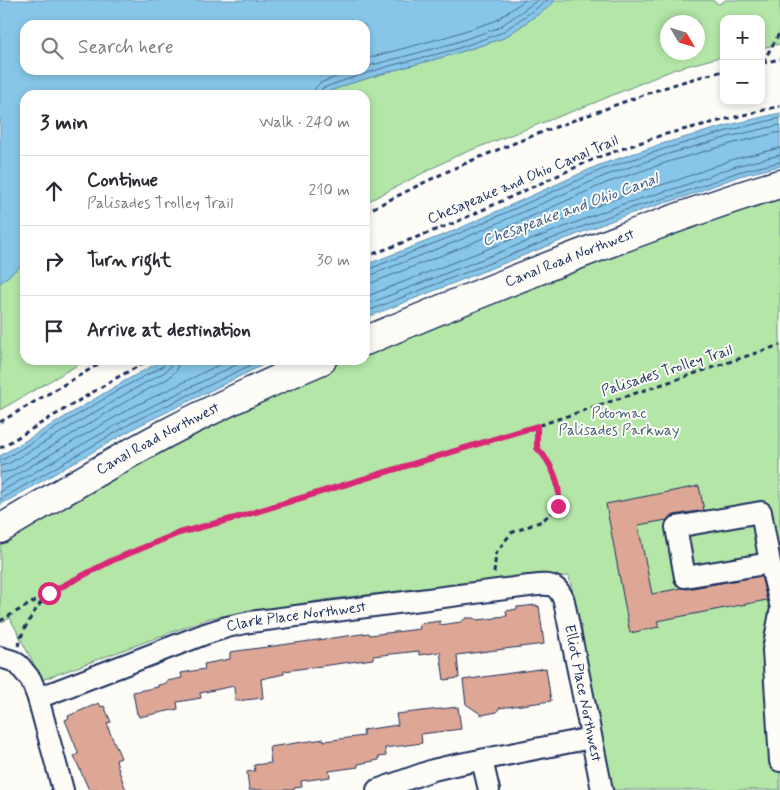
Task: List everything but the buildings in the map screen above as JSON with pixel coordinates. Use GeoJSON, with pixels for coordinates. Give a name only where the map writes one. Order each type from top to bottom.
{"type":"FeatureCollection","features":[{"type":"Feature","properties":{"kind":"highway","name":"Canal Road Northwest"},"geometry":{"type":"LineString","coordinates":[[370,339],[466,298],[563,260],[697,211],[780,184]]}},
{"type":"Feature","properties":{"kind":"highway","name":"Canal Road Northwest"},"geometry":{"type":"LineString","coordinates":[[0,529],[103,468],[164,435],[241,396],[311,365]]}},
{"type":"Feature","properties":{"kind":"street"},"geometry":{"type":"LineString","coordinates":[[770,563],[685,577],[676,527],[760,512],[780,604]]}},
{"type":"Feature","properties":{"kind":"street","name":"Clark Place Northwest"},"geometry":{"type":"LineString","coordinates":[[38,698],[205,634],[250,622],[544,585],[554,586],[562,597]]}},
{"type":"Feature","properties":{"kind":"street","name":"Elliot Place Northwest"},"geometry":{"type":"LineString","coordinates":[[562,597],[602,790]]}},
{"type":"Feature","properties":{"kind":"street"},"geometry":{"type":"LineString","coordinates":[[780,613],[773,650],[780,761]]}},
{"type":"Feature","properties":{"kind":"street"},"geometry":{"type":"LineString","coordinates":[[7,659],[23,669],[31,680],[38,698],[60,789]]}},
{"type":"Feature","properties":{"kind":"street"},"geometry":{"type":"LineString","coordinates":[[376,790],[433,770],[591,738]]}},
{"type":"Feature","properties":{"kind":"street"},"geometry":{"type":"LineString","coordinates":[[482,760],[489,790]]}},
{"type":"Feature","properties":{"kind":"path"},"geometry":{"type":"LineString","coordinates":[[763,60],[780,32]]}},
{"type":"Feature","properties":{"kind":"path"},"geometry":{"type":"LineString","coordinates":[[765,62],[780,59]]}},
{"type":"Feature","properties":{"kind":"path"},"geometry":{"type":"LineString","coordinates":[[370,210],[476,159],[547,130],[638,97],[720,72]]}},
{"type":"Feature","properties":{"kind":"path","name":"Chesapeake and Ohio Canal Trail"},"geometry":{"type":"LineString","coordinates":[[370,255],[454,223],[596,158],[662,135],[780,106]]}},
{"type":"Feature","properties":{"kind":"path","name":"Palisades Trolley Trail"},"geometry":{"type":"LineString","coordinates":[[0,621],[113,560],[179,533],[239,517],[537,426],[780,345]]}},
{"type":"Feature","properties":{"kind":"path"},"geometry":{"type":"LineString","coordinates":[[0,422],[97,365]]}},
{"type":"Feature","properties":{"kind":"path"},"geometry":{"type":"LineString","coordinates":[[0,448],[118,376],[140,365]]}},
{"type":"Feature","properties":{"kind":"path"},"geometry":{"type":"LineString","coordinates":[[492,591],[496,553],[511,533],[542,521],[558,506],[559,498],[554,471],[537,448],[537,426]]}},
{"type":"Feature","properties":{"kind":"path"},"geometry":{"type":"LineString","coordinates":[[7,659],[34,612],[49,593]]}},
{"type":"Feature","properties":{"kind":"green space"},"geometry":{"type":"Polygon","coordinates":[[[556,0],[712,0],[718,4],[725,0],[780,0],[780,44],[765,47],[765,15],[720,15],[720,57],[675,69],[594,103],[456,156],[370,200],[370,90],[333,90],[504,38],[556,0]]]}},
{"type":"Feature","properties":{"kind":"green space","name":"Potomac Palisades Parkway"},"geometry":{"type":"Polygon","coordinates":[[[780,198],[780,790],[612,790],[569,576],[425,588],[331,599],[210,618],[42,680],[10,618],[0,623],[0,540],[124,466],[318,372],[335,365],[370,365],[370,351],[668,233],[780,198]]]}},
{"type":"Feature","properties":{"kind":"green space"},"geometry":{"type":"Polygon","coordinates":[[[20,266],[20,365],[77,365],[0,410],[0,283],[20,266]]]}},
{"type":"Feature","properties":{"kind":"water"},"geometry":{"type":"Polygon","coordinates":[[[0,0],[556,0],[504,38],[333,90],[20,90],[20,266],[0,283],[0,0]]]}},
{"type":"Feature","properties":{"kind":"water","name":"Chesapeake and Ohio Canal"},"geometry":{"type":"Polygon","coordinates":[[[780,113],[780,166],[739,176],[684,197],[626,215],[370,316],[370,263],[456,230],[599,165],[665,143],[780,113]]]}},
{"type":"Feature","properties":{"kind":"water"},"geometry":{"type":"Polygon","coordinates":[[[154,365],[263,365],[138,426],[0,505],[0,456],[154,365]]]}},
{"type":"Feature","properties":{"kind":"route"},"geometry":{"type":"LineString","coordinates":[[49,593],[113,560],[179,533],[239,517],[537,426],[537,448],[554,471],[559,498],[558,506]]}}]}
